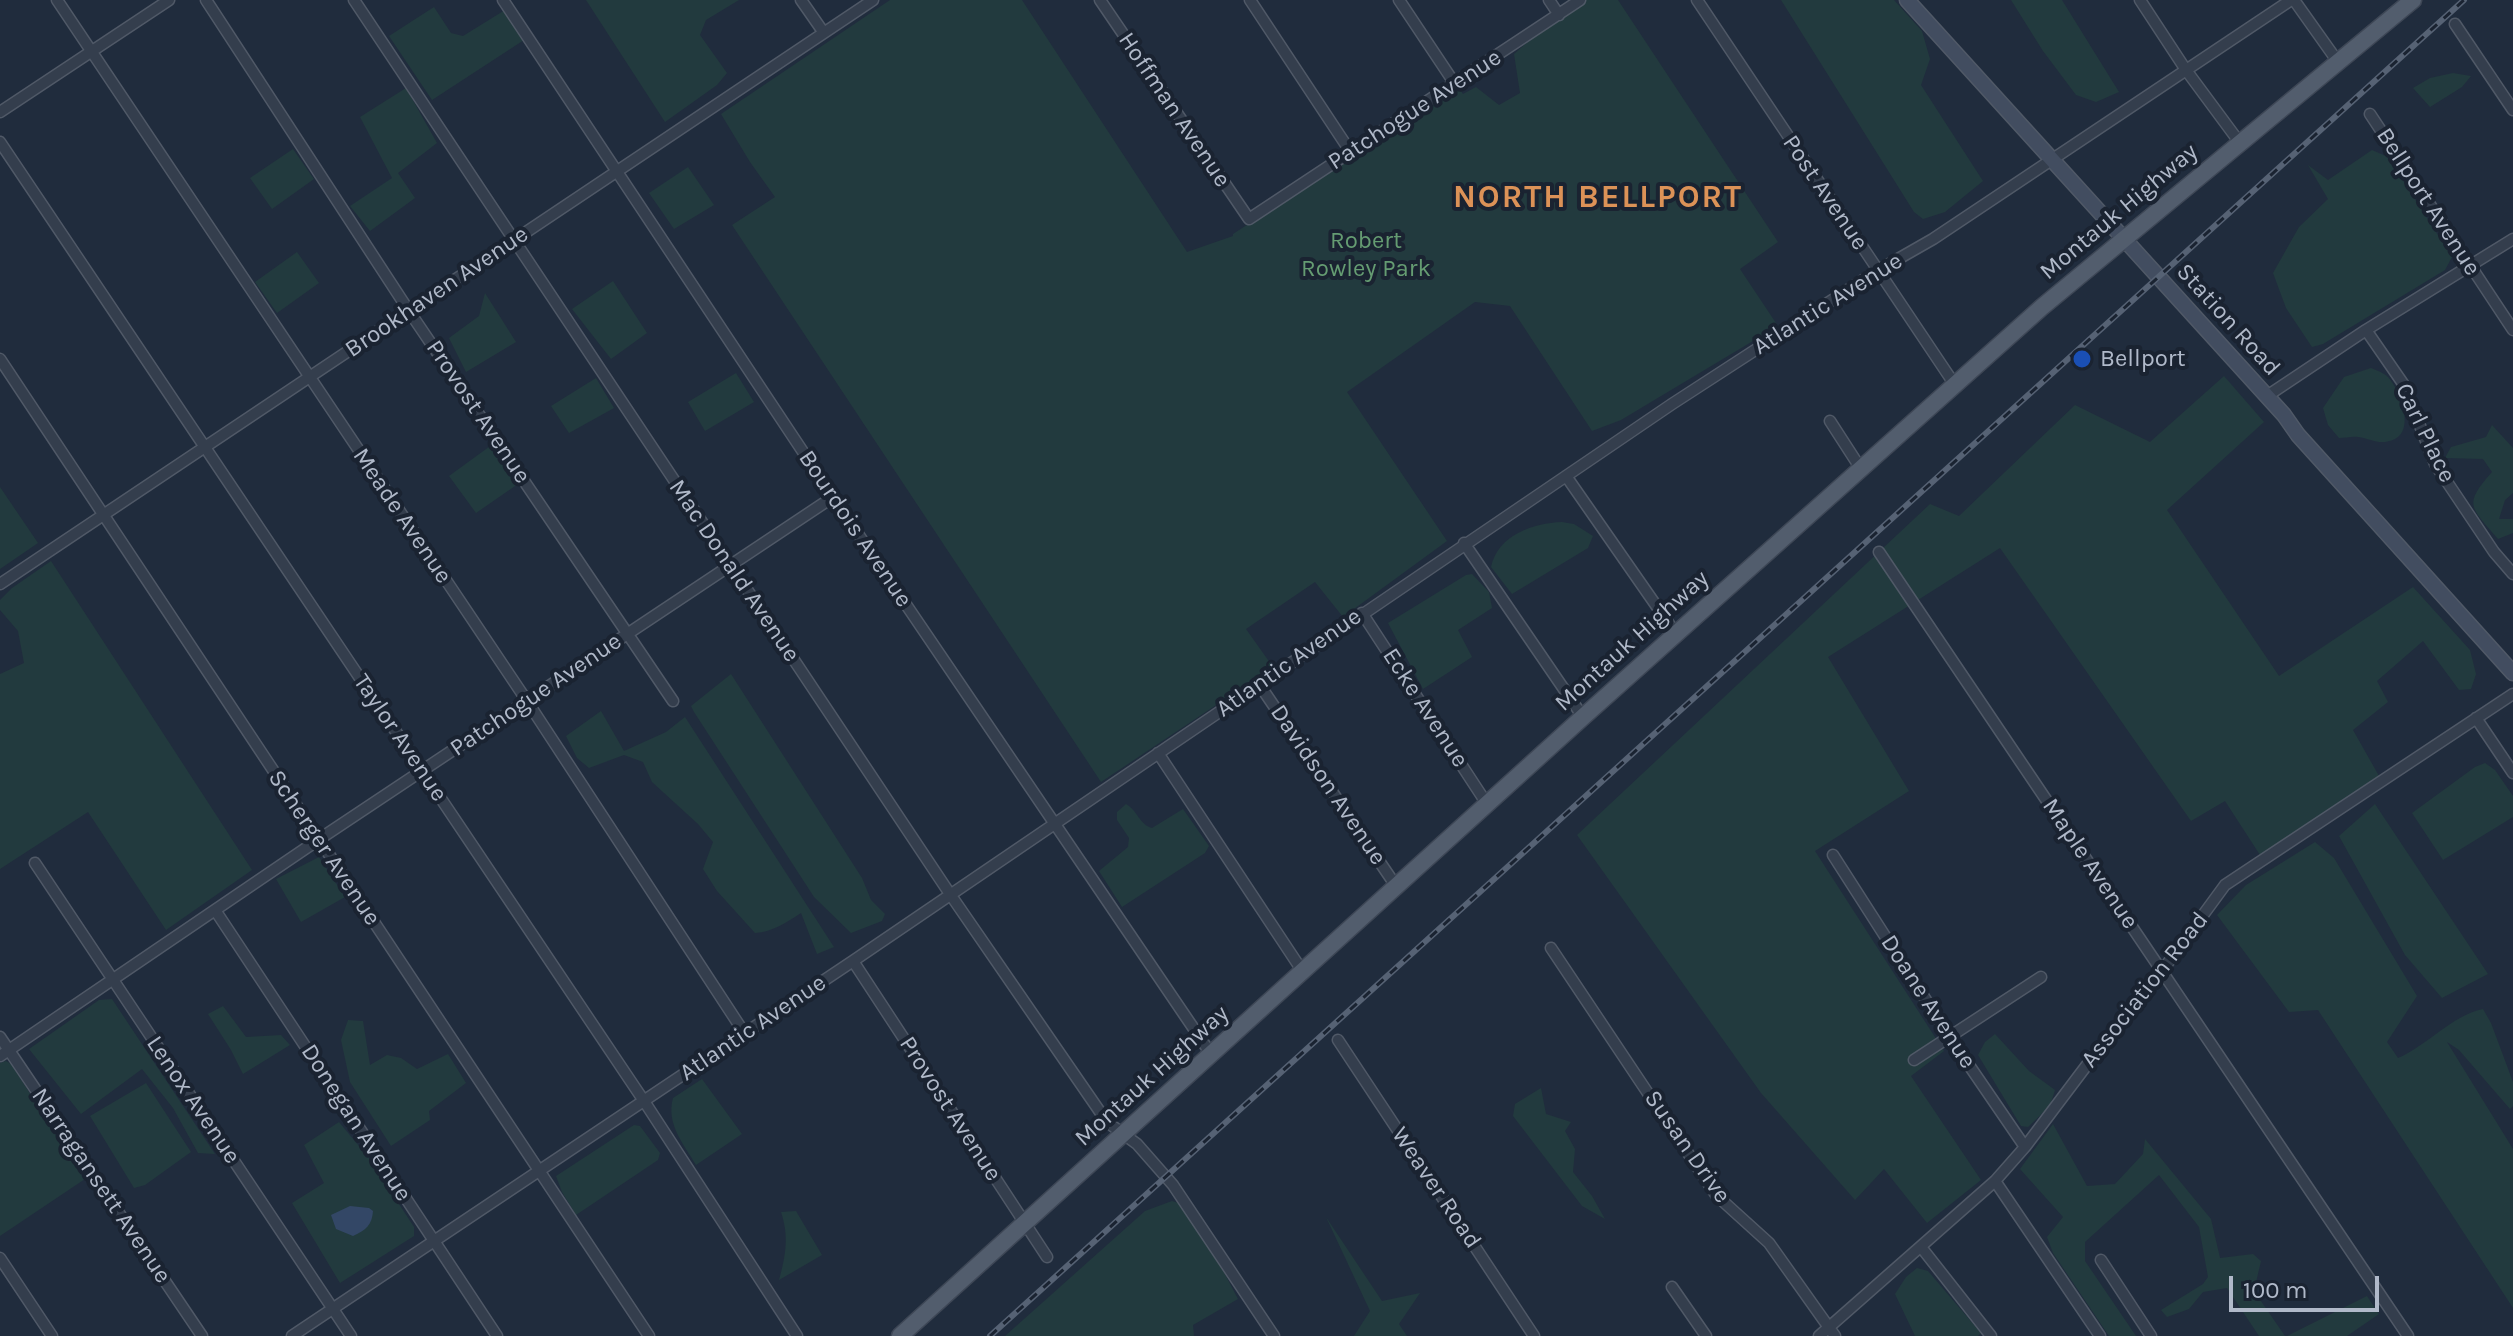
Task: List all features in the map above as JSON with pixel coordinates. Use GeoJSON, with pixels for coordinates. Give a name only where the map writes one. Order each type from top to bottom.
{"type":"FeatureCollection","features":[{"type":"Feature","properties":{"kind":"main road","name":"Station Road"},"geometry":{"type":"LineString","coordinates":[[1907,0],[2267,396],[2298,435],[2513,673]]}},
{"type":"Feature","properties":{"kind":"main road","name":"Montauk Highway"},"geometry":{"type":"LineString","coordinates":[[900,1336],[1583,717],[1955,385],[2124,238],[2413,0]]}},
{"type":"Feature","properties":{"kind":"street","name":"Meade Avenue"},"geometry":{"type":"LineString","coordinates":[[57,0],[527,701],[745,1034]]}},
{"type":"Feature","properties":{"kind":"street"},"geometry":{"type":"LineString","coordinates":[[0,112],[169,0]]}},
{"type":"Feature","properties":{"kind":"street","name":"Provost Avenue"},"geometry":{"type":"LineString","coordinates":[[206,0],[409,311],[673,701]]}},
{"type":"Feature","properties":{"kind":"street","name":"Mac Donald Avenue"},"geometry":{"type":"LineString","coordinates":[[354,0],[950,894],[1107,1122],[1137,1144],[1182,1196],[1274,1336]]}},
{"type":"Feature","properties":{"kind":"street","name":"Bourdois Avenue"},"geometry":{"type":"LineString","coordinates":[[503,0],[833,497],[1211,1054]]}},
{"type":"Feature","properties":{"kind":"street"},"geometry":{"type":"LineString","coordinates":[[801,0],[824,33]]}},
{"type":"Feature","properties":{"kind":"street","name":"Brookhaven Avenue"},"geometry":{"type":"LineString","coordinates":[[0,584],[873,0]]}},
{"type":"Feature","properties":{"kind":"street","name":"Hoffman Avenue"},"geometry":{"type":"LineString","coordinates":[[1100,0],[1249,219]]}},
{"type":"Feature","properties":{"kind":"street"},"geometry":{"type":"LineString","coordinates":[[1250,0],[1350,151]]}},
{"type":"Feature","properties":{"kind":"street"},"geometry":{"type":"LineString","coordinates":[[1399,0],[1455,84]]}},
{"type":"Feature","properties":{"kind":"street"},"geometry":{"type":"LineString","coordinates":[[1549,0],[1559,15]]}},
{"type":"Feature","properties":{"kind":"street","name":"Patchogue Avenue"},"geometry":{"type":"LineString","coordinates":[[1249,219],[1580,0]]}},
{"type":"Feature","properties":{"kind":"street","name":"Post Avenue"},"geometry":{"type":"LineString","coordinates":[[1697,0],[1955,385]]}},
{"type":"Feature","properties":{"kind":"street"},"geometry":{"type":"LineString","coordinates":[[2140,0],[2186,70],[2240,143]]}},
{"type":"Feature","properties":{"kind":"street"},"geometry":{"type":"LineString","coordinates":[[2292,0],[2338,62]]}},
{"type":"Feature","properties":{"kind":"street","name":"Atlantic Avenue"},"geometry":{"type":"LineString","coordinates":[[292,1336],[745,1034],[1672,404],[1877,271],[1933,239],[2292,0]]}},
{"type":"Feature","properties":{"kind":"street"},"geometry":{"type":"LineString","coordinates":[[2455,24],[2513,110]]}},
{"type":"Feature","properties":{"kind":"street","name":"Bellport Avenue"},"geometry":{"type":"LineString","coordinates":[[2370,114],[2513,330]]}},
{"type":"Feature","properties":{"kind":"street","name":"Taylor Avenue"},"geometry":{"type":"LineString","coordinates":[[0,142],[644,1101],[797,1336]]}},
{"type":"Feature","properties":{"kind":"street"},"geometry":{"type":"LineString","coordinates":[[2267,396],[2513,239]]}},
{"type":"Feature","properties":{"kind":"street","name":"Carl Place"},"geometry":{"type":"LineString","coordinates":[[2366,330],[2404,385],[2435,464],[2494,552],[2513,574]]}},
{"type":"Feature","properties":{"kind":"street","name":"Scherger Avenue"},"geometry":{"type":"LineString","coordinates":[[0,359],[649,1336]]}},
{"type":"Feature","properties":{"kind":"street"},"geometry":{"type":"LineString","coordinates":[[1830,421],[1861,469]]}},
{"type":"Feature","properties":{"kind":"street"},"geometry":{"type":"LineString","coordinates":[[1566,476],[1676,634]]}},
{"type":"Feature","properties":{"kind":"street","name":"Patchogue Avenue"},"geometry":{"type":"LineString","coordinates":[[4,1053],[833,497]]}},
{"type":"Feature","properties":{"kind":"street"},"geometry":{"type":"LineString","coordinates":[[1464,543],[1583,717]]}},
{"type":"Feature","properties":{"kind":"street","name":"Maple Avenue"},"geometry":{"type":"LineString","coordinates":[[1879,552],[2408,1336]]}},
{"type":"Feature","properties":{"kind":"street","name":"Ecke Avenue"},"geometry":{"type":"LineString","coordinates":[[1362,613],[1487,804]]}},
{"type":"Feature","properties":{"kind":"street","name":"Davidson Avenue"},"geometry":{"type":"LineString","coordinates":[[1259,684],[1396,886]]}},
{"type":"Feature","properties":{"kind":"street","name":"Association Road"},"geometry":{"type":"LineString","coordinates":[[1819,1336],[1832,1332],[1995,1181],[2162,971],[2225,885],[2513,694]]}},
{"type":"Feature","properties":{"kind":"street"},"geometry":{"type":"LineString","coordinates":[[2476,718],[2513,773]]}},
{"type":"Feature","properties":{"kind":"street"},"geometry":{"type":"LineString","coordinates":[[1158,753],[1303,972]]}},
{"type":"Feature","properties":{"kind":"street","name":"Doane Avenue"},"geometry":{"type":"LineString","coordinates":[[1833,855],[1949,1036],[2025,1147]]}},
{"type":"Feature","properties":{"kind":"street","name":"Lenox Avenue"},"geometry":{"type":"LineString","coordinates":[[35,863],[351,1336]]}},
{"type":"Feature","properties":{"kind":"street","name":"Donegan Avenue"},"geometry":{"type":"LineString","coordinates":[[215,910],[497,1336]]}},
{"type":"Feature","properties":{"kind":"street","name":"Susan Drive"},"geometry":{"type":"LineString","coordinates":[[1551,948],[1716,1195],[1769,1243],[1832,1332]]}},
{"type":"Feature","properties":{"kind":"street","name":"Provost Avenue"},"geometry":{"type":"LineString","coordinates":[[853,961],[1047,1257]]}},
{"type":"Feature","properties":{"kind":"street"},"geometry":{"type":"LineString","coordinates":[[1914,1060],[2041,977]]}},
{"type":"Feature","properties":{"kind":"street","name":"Narragansett Avenue"},"geometry":{"type":"LineString","coordinates":[[0,1037],[4,1053],[202,1336]]}},
{"type":"Feature","properties":{"kind":"street","name":"Weaver Road"},"geometry":{"type":"LineString","coordinates":[[1338,1040],[1534,1336]]}},
{"type":"Feature","properties":{"kind":"street"},"geometry":{"type":"LineString","coordinates":[[1995,1181],[2100,1336]]}},
{"type":"Feature","properties":{"kind":"street"},"geometry":{"type":"LineString","coordinates":[[1921,1247],[1991,1336]]}},
{"type":"Feature","properties":{"kind":"street"},"geometry":{"type":"LineString","coordinates":[[0,1258],[52,1336]]}},
{"type":"Feature","properties":{"kind":"street"},"geometry":{"type":"LineString","coordinates":[[2101,1260],[2151,1336]]}},
{"type":"Feature","properties":{"kind":"street"},"geometry":{"type":"LineString","coordinates":[[1672,1287],[1706,1336]]}},
{"type":"Feature","properties":{"kind":"green space"},"geometry":{"type":"Polygon","coordinates":[[[586,0],[739,0],[706,20],[700,35],[727,73],[717,85],[665,122],[586,0]]]}},
{"type":"Feature","properties":{"kind":"green space","name":"Robert Rowley Park"},"geometry":{"type":"Polygon","coordinates":[[[890,0],[1022,0],[1187,252],[1233,236],[1458,87],[1463,94],[1476,87],[1499,105],[1520,93],[1514,54],[1575,0],[1618,0],[1778,242],[1740,269],[1778,326],[1621,420],[1592,431],[1510,306],[1475,302],[1347,392],[1447,541],[1343,617],[1315,582],[1246,629],[1273,667],[1101,782],[732,225],[775,197],[721,114],[890,0]]]}},
{"type":"Feature","properties":{"kind":"green space"},"geometry":{"type":"Polygon","coordinates":[[[1781,0],[1894,0],[1922,31],[1930,59],[1921,85],[1983,181],[1945,212],[1923,219],[1914,212],[1781,0]]]}},
{"type":"Feature","properties":{"kind":"green space"},"geometry":{"type":"Polygon","coordinates":[[[2011,0],[2062,0],[2119,92],[2096,102],[2076,95],[2011,0]]]}},
{"type":"Feature","properties":{"kind":"green space"},"geometry":{"type":"Polygon","coordinates":[[[434,7],[451,33],[463,36],[505,10],[524,40],[432,100],[389,36],[434,7]]]}},
{"type":"Feature","properties":{"kind":"green space"},"geometry":{"type":"Polygon","coordinates":[[[2453,73],[2471,76],[2462,87],[2430,107],[2413,88],[2430,78],[2453,73]]]}},
{"type":"Feature","properties":{"kind":"green space"},"geometry":{"type":"Polygon","coordinates":[[[406,88],[437,143],[398,173],[415,198],[370,231],[350,206],[392,178],[360,117],[406,88]]]}},
{"type":"Feature","properties":{"kind":"green space"},"geometry":{"type":"Polygon","coordinates":[[[293,149],[314,179],[272,209],[250,178],[293,149]]]}},
{"type":"Feature","properties":{"kind":"green space"},"geometry":{"type":"Polygon","coordinates":[[[2372,150],[2388,157],[2452,257],[2445,270],[2323,344],[2312,347],[2286,308],[2273,273],[2299,227],[2328,199],[2308,165],[2328,180],[2372,150]]]}},
{"type":"Feature","properties":{"kind":"green space"},"geometry":{"type":"Polygon","coordinates":[[[688,167],[714,205],[674,229],[649,193],[688,167]]]}},
{"type":"Feature","properties":{"kind":"green space"},"geometry":{"type":"Polygon","coordinates":[[[297,252],[319,283],[277,313],[255,282],[297,252]]]}},
{"type":"Feature","properties":{"kind":"green space"},"geometry":{"type":"Polygon","coordinates":[[[613,281],[647,333],[611,359],[572,309],[613,281]]]}},
{"type":"Feature","properties":{"kind":"green space"},"geometry":{"type":"Polygon","coordinates":[[[485,293],[516,342],[466,372],[449,338],[479,316],[485,293]]]}},
{"type":"Feature","properties":{"kind":"green space"},"geometry":{"type":"Polygon","coordinates":[[[2371,368],[2388,377],[2397,391],[2405,418],[2401,434],[2385,442],[2356,437],[2339,438],[2328,425],[2323,408],[2344,377],[2371,368]]]}},
{"type":"Feature","properties":{"kind":"green space"},"geometry":{"type":"Polygon","coordinates":[[[736,373],[754,402],[705,431],[688,402],[736,373]]]}},
{"type":"Feature","properties":{"kind":"green space"},"geometry":{"type":"Polygon","coordinates":[[[2224,376],[2264,422],[2167,510],[2279,676],[2413,587],[2470,650],[2476,674],[2471,689],[2459,690],[2423,641],[2377,681],[2388,702],[2353,730],[2379,776],[2260,855],[2225,801],[2191,821],[2000,548],[1828,657],[1909,791],[1815,851],[1944,1051],[1911,1076],[1981,1180],[1927,1223],[1884,1169],[1855,1200],[1761,1093],[1577,835],[1930,504],[1959,516],[2075,405],[2150,442],[2224,376]]]}},
{"type":"Feature","properties":{"kind":"green space"},"geometry":{"type":"Polygon","coordinates":[[[596,378],[614,408],[569,433],[551,406],[596,378]]]}},
{"type":"Feature","properties":{"kind":"green space"},"geometry":{"type":"Polygon","coordinates":[[[2492,425],[2513,448],[2513,493],[2505,500],[2499,519],[2513,519],[2513,533],[2498,539],[2474,506],[2477,492],[2492,472],[2483,459],[2445,458],[2451,447],[2486,437],[2492,425]]]}},
{"type":"Feature","properties":{"kind":"green space"},"geometry":{"type":"Polygon","coordinates":[[[493,444],[518,484],[476,513],[449,476],[493,444]]]}},
{"type":"Feature","properties":{"kind":"green space"},"geometry":{"type":"Polygon","coordinates":[[[0,487],[38,543],[0,569],[0,487]]]}},
{"type":"Feature","properties":{"kind":"green space"},"geometry":{"type":"Polygon","coordinates":[[[1562,522],[1574,524],[1593,536],[1588,548],[1512,594],[1491,567],[1501,547],[1529,528],[1562,522]]]}},
{"type":"Feature","properties":{"kind":"green space"},"geometry":{"type":"Polygon","coordinates":[[[51,561],[252,870],[166,930],[88,812],[0,869],[0,674],[24,663],[18,631],[0,610],[0,600],[51,561]]]}},
{"type":"Feature","properties":{"kind":"green space"},"geometry":{"type":"Polygon","coordinates":[[[1472,574],[1489,592],[1492,608],[1458,630],[1472,657],[1423,689],[1388,623],[1472,574]]]}},
{"type":"Feature","properties":{"kind":"green space"},"geometry":{"type":"Polygon","coordinates":[[[731,674],[862,878],[871,900],[885,914],[882,921],[851,933],[814,897],[694,712],[691,706],[731,674]]]}},
{"type":"Feature","properties":{"kind":"green space"},"geometry":{"type":"Polygon","coordinates":[[[601,711],[624,751],[666,732],[685,717],[834,947],[817,954],[801,913],[774,929],[755,933],[717,891],[703,869],[713,842],[652,782],[643,762],[624,755],[589,768],[577,758],[566,736],[601,711]]]}},
{"type":"Feature","properties":{"kind":"green space"},"geometry":{"type":"Polygon","coordinates":[[[2485,763],[2495,770],[2513,796],[2513,817],[2443,860],[2412,813],[2485,763]]]}},
{"type":"Feature","properties":{"kind":"green space"},"geometry":{"type":"Polygon","coordinates":[[[1126,804],[1144,824],[1152,828],[1183,809],[1209,846],[1205,853],[1122,907],[1099,871],[1128,847],[1129,838],[1117,820],[1117,812],[1126,804]]]}},
{"type":"Feature","properties":{"kind":"green space"},"geometry":{"type":"Polygon","coordinates":[[[2375,804],[2488,974],[2442,998],[2405,955],[2339,836],[2375,804]]]}},
{"type":"Feature","properties":{"kind":"green space"},"geometry":{"type":"Polygon","coordinates":[[[2315,842],[2334,858],[2417,996],[2387,1042],[2398,1058],[2471,1013],[2483,1009],[2491,1023],[2513,1082],[2513,1106],[2510,1109],[2459,1050],[2447,1042],[2513,1149],[2513,1308],[2318,1010],[2289,1012],[2217,915],[2246,885],[2315,842]]]}},
{"type":"Feature","properties":{"kind":"green space"},"geometry":{"type":"Polygon","coordinates":[[[319,857],[345,897],[301,922],[276,879],[319,857]]]}},
{"type":"Feature","properties":{"kind":"green space"},"geometry":{"type":"Polygon","coordinates":[[[112,999],[215,1154],[198,1153],[173,1108],[142,1069],[81,1114],[29,1049],[99,1000],[112,999]]]}},
{"type":"Feature","properties":{"kind":"green space"},"geometry":{"type":"Polygon","coordinates":[[[223,1006],[246,1037],[281,1035],[290,1045],[243,1074],[208,1014],[223,1006]]]}},
{"type":"Feature","properties":{"kind":"green space"},"geometry":{"type":"Polygon","coordinates":[[[348,1020],[363,1021],[370,1065],[387,1055],[401,1058],[417,1069],[448,1054],[466,1083],[429,1111],[430,1120],[391,1146],[350,1082],[341,1040],[348,1020]]]}},
{"type":"Feature","properties":{"kind":"green space"},"geometry":{"type":"Polygon","coordinates":[[[1995,1034],[2029,1071],[2055,1090],[2050,1106],[2028,1127],[2021,1126],[1978,1055],[1985,1042],[1995,1034]]]}},
{"type":"Feature","properties":{"kind":"green space"},"geometry":{"type":"Polygon","coordinates":[[[6,1061],[11,1064],[85,1179],[0,1236],[0,1063],[6,1061]]]}},
{"type":"Feature","properties":{"kind":"green space"},"geometry":{"type":"Polygon","coordinates":[[[702,1079],[742,1134],[696,1165],[677,1133],[671,1107],[673,1098],[702,1079]]]}},
{"type":"Feature","properties":{"kind":"green space"},"geometry":{"type":"Polygon","coordinates":[[[146,1083],[191,1152],[145,1185],[134,1188],[90,1116],[146,1083]]]}},
{"type":"Feature","properties":{"kind":"green space"},"geometry":{"type":"Polygon","coordinates":[[[1541,1088],[1546,1114],[1571,1122],[1565,1131],[1575,1149],[1573,1172],[1605,1219],[1582,1206],[1513,1116],[1515,1104],[1541,1088]]]}},
{"type":"Feature","properties":{"kind":"green space"},"geometry":{"type":"Polygon","coordinates":[[[339,1122],[369,1158],[414,1227],[414,1236],[340,1283],[292,1203],[324,1183],[304,1145],[339,1122]]]}},
{"type":"Feature","properties":{"kind":"green space"},"geometry":{"type":"Polygon","coordinates":[[[2053,1124],[2087,1186],[2115,1184],[2143,1154],[2145,1139],[2211,1219],[2220,1258],[2253,1254],[2261,1261],[2254,1291],[2285,1336],[2259,1336],[2227,1288],[2203,1292],[2189,1309],[2167,1317],[2161,1310],[2203,1284],[2208,1277],[2199,1227],[2159,1175],[2085,1242],[2085,1261],[2136,1336],[2109,1336],[2053,1253],[2047,1237],[2063,1217],[2020,1169],[2053,1124]]]}},
{"type":"Feature","properties":{"kind":"green space"},"geometry":{"type":"Polygon","coordinates":[[[634,1125],[640,1126],[660,1153],[658,1160],[576,1215],[556,1176],[634,1125]]]}},
{"type":"Feature","properties":{"kind":"green space"},"geometry":{"type":"Polygon","coordinates":[[[1172,1201],[1189,1206],[1238,1299],[1193,1325],[1194,1336],[1005,1336],[1145,1211],[1172,1201]]]}},
{"type":"Feature","properties":{"kind":"green space"},"geometry":{"type":"Polygon","coordinates":[[[796,1211],[822,1255],[779,1280],[786,1246],[781,1212],[796,1211]]]}},
{"type":"Feature","properties":{"kind":"green space"},"geometry":{"type":"Polygon","coordinates":[[[1326,1217],[1382,1301],[1420,1293],[1399,1324],[1407,1336],[1354,1336],[1370,1311],[1326,1217]]]}},
{"type":"Feature","properties":{"kind":"green space"},"geometry":{"type":"Polygon","coordinates":[[[1917,1268],[1928,1271],[1981,1333],[1978,1336],[1915,1336],[1895,1294],[1906,1277],[1917,1268]]]}},
{"type":"Feature","properties":{"kind":"green space"},"geometry":{"type":"Polygon","coordinates":[[[2367,1296],[2379,1314],[2347,1336],[2287,1336],[2367,1296]]]}},
{"type":"Feature","properties":{"kind":"water"},"geometry":{"type":"Polygon","coordinates":[[[350,1206],[373,1211],[368,1226],[353,1236],[336,1229],[331,1215],[350,1206]]]}},
{"type":"Feature","properties":{"kind":"railway"},"geometry":{"type":"LineString","coordinates":[[990,1336],[2464,0]]}},
{"type":"Feature","properties":{"kind":"place","name":"Bellport"},"geometry":{"type":"Point","coordinates":[2082,359]}},
{"type":"Feature","properties":{"kind":"district","name":"NORTH BELLPORT"},"geometry":{"type":"Point","coordinates":[1598,198]}}]}
